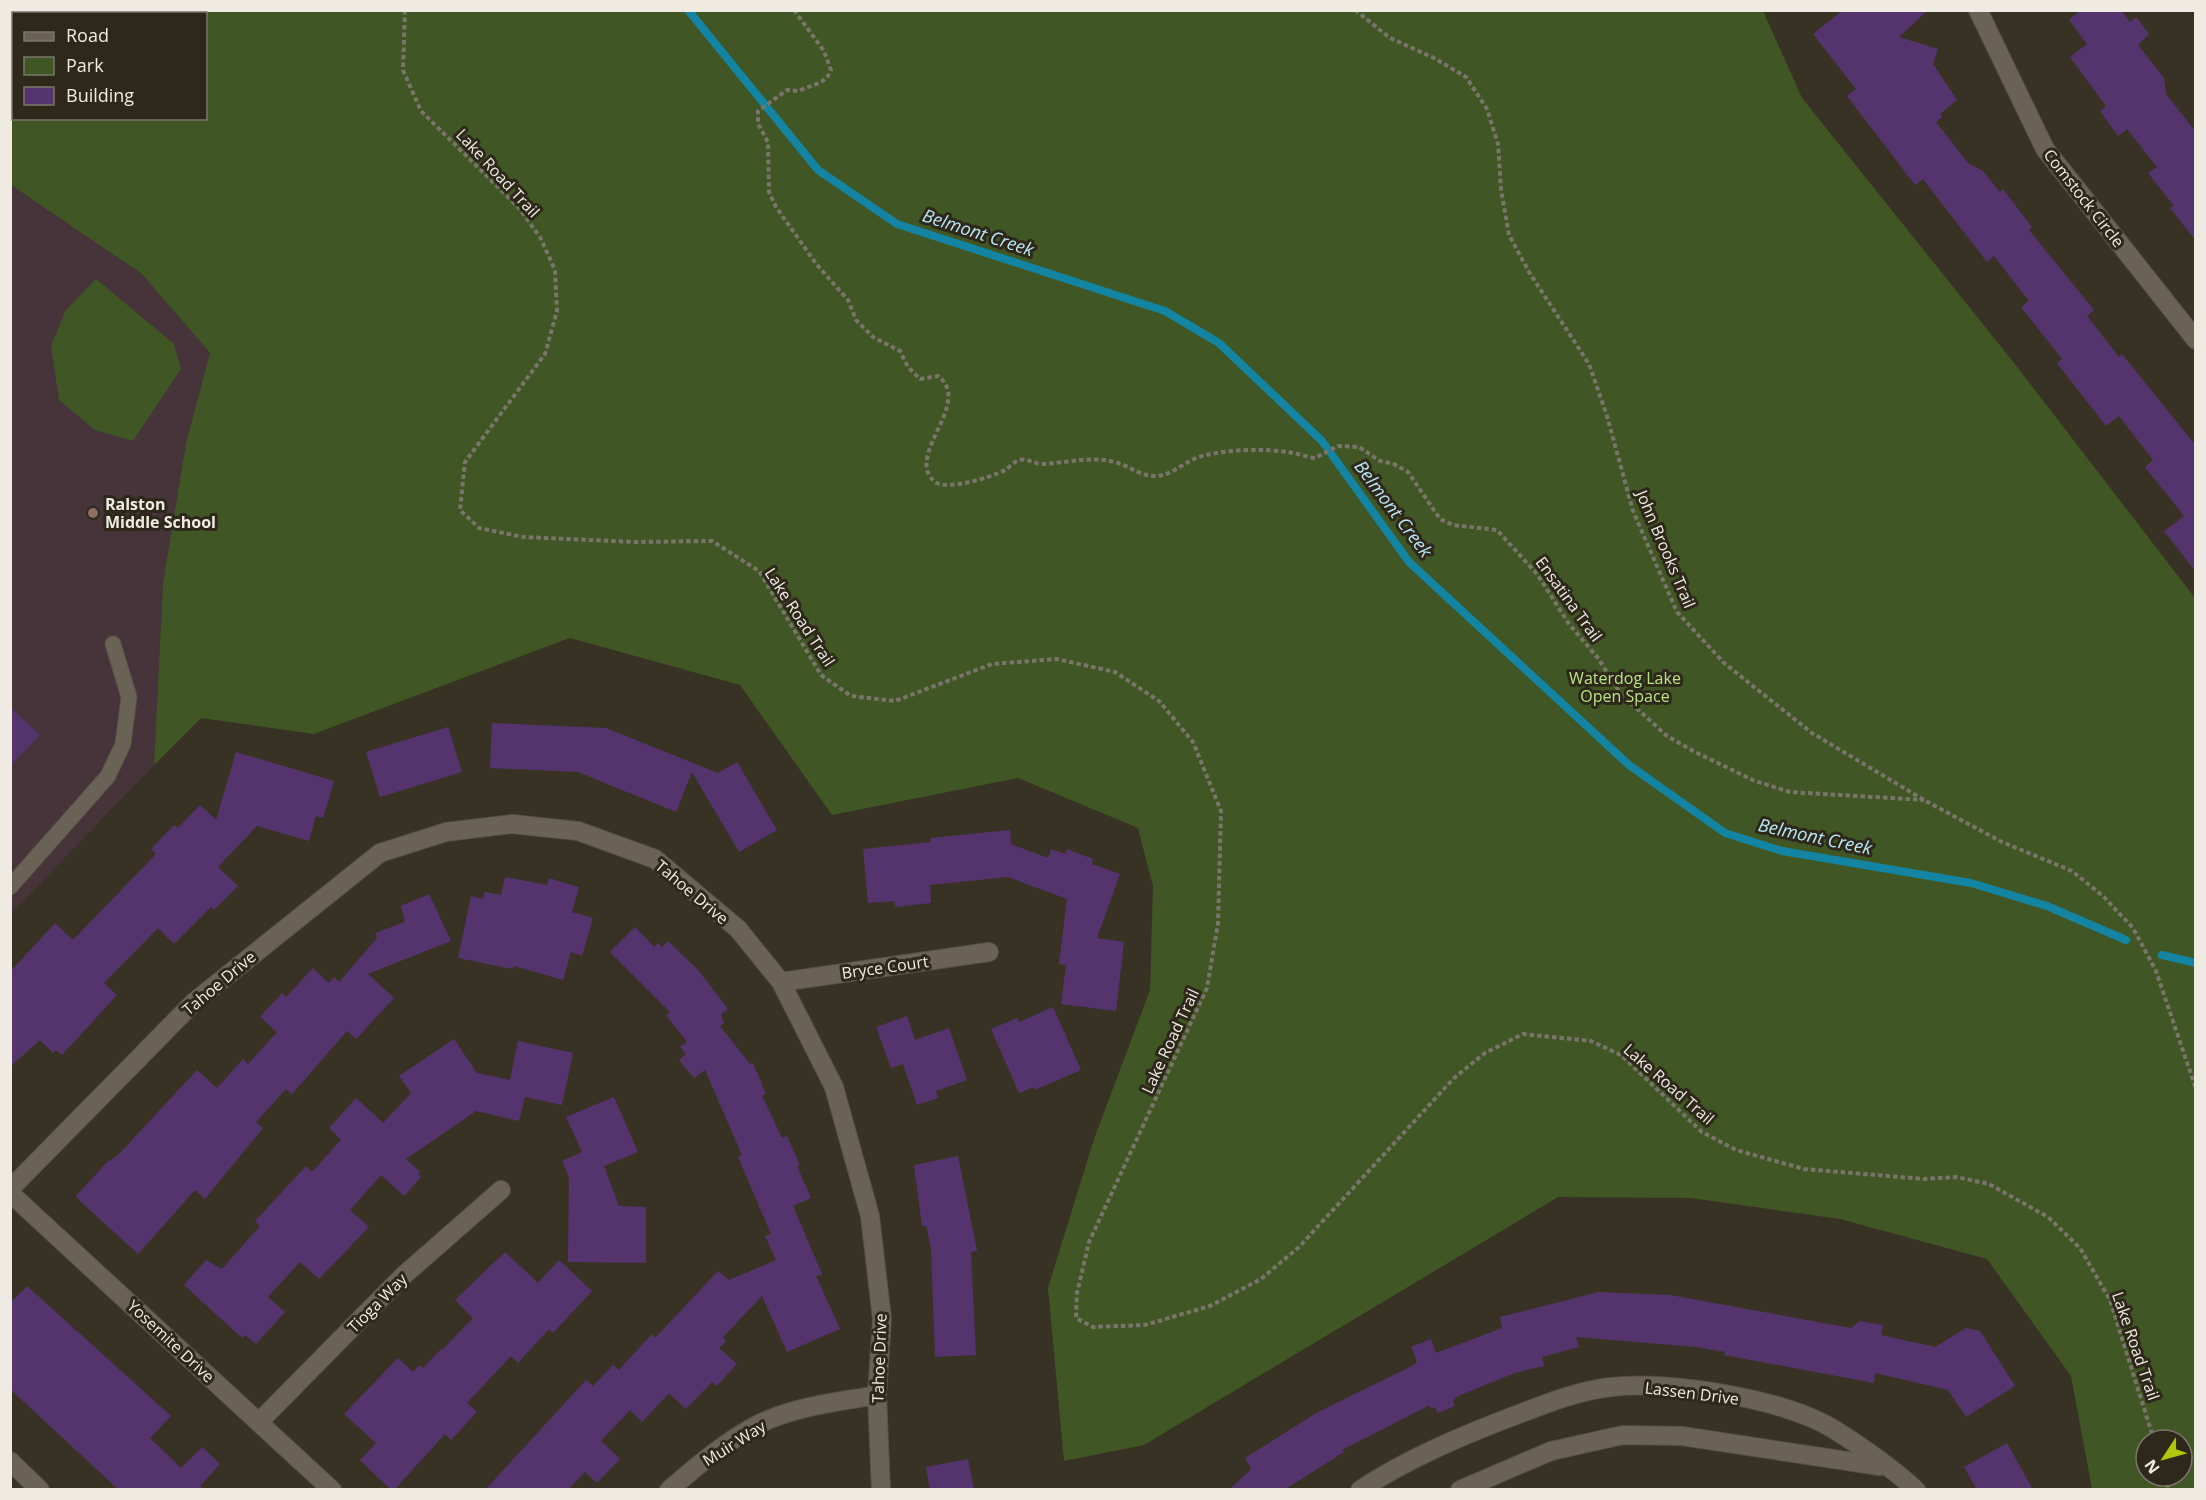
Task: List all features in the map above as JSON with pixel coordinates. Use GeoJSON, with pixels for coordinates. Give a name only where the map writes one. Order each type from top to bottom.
{"type":"FeatureCollection","features":[{"type":"Feature","properties":{"kind":"street","name":"Comstock Circle"},"geometry":{"type":"LineString","coordinates":[[1978,10],[2045,149],[2196,340]]}},
{"type":"Feature","properties":{"kind":"street","name":"Tahoe Drive"},"geometry":{"type":"LineString","coordinates":[[10,1191],[194,1002],[380,853],[446,832],[512,824],[578,831],[655,859],[738,929],[781,982],[834,1087],[870,1216],[882,1319],[877,1395],[881,1490]]}},
{"type":"Feature","properties":{"kind":"street","name":"Bryce Court"},"geometry":{"type":"LineString","coordinates":[[781,982],[989,952]]}},
{"type":"Feature","properties":{"kind":"street","name":"Tioga Way"},"geometry":{"type":"LineString","coordinates":[[259,1422],[403,1276],[501,1190]]}},
{"type":"Feature","properties":{"kind":"street","name":"Yosemite Drive"},"geometry":{"type":"LineString","coordinates":[[10,1191],[332,1490]]}},
{"type":"Feature","properties":{"kind":"street","name":"Lassen Drive"},"geometry":{"type":"LineString","coordinates":[[1360,1490],[1454,1440],[1557,1400],[1610,1387],[1652,1385],[1689,1390],[1791,1411],[1834,1430],[1916,1490]]}},
{"type":"Feature","properties":{"kind":"street","name":"Muir Way"},"geometry":{"type":"LineString","coordinates":[[669,1490],[714,1452],[760,1424],[809,1407],[877,1395]]}},
{"type":"Feature","properties":{"kind":"street","name":"Lassen Drive"},"geometry":{"type":"LineString","coordinates":[[1460,1490],[1551,1451],[1623,1435],[1682,1436],[1885,1467]]}},
{"type":"Feature","properties":{"kind":"street"},"geometry":{"type":"LineString","coordinates":[[10,1461],[40,1490]]}},
{"type":"Feature","properties":{"kind":"lane"},"geometry":{"type":"LineString","coordinates":[[10,887],[108,776],[123,744],[129,697],[113,644]]}},
{"type":"Feature","properties":{"kind":"path","name":"Lake Road Trail"},"geometry":{"type":"LineString","coordinates":[[405,10],[403,70],[421,111],[518,207],[540,237],[555,270],[557,311],[545,354],[465,462],[460,510],[479,528],[524,537],[635,542],[712,541],[759,571],[821,675],[851,696],[895,701],[992,664],[1057,659],[1114,672],[1159,701],[1193,742],[1221,811],[1218,923],[1207,988],[1089,1242],[1077,1293],[1076,1318],[1093,1327],[1145,1325],[1210,1306],[1261,1279],[1299,1247],[1454,1078],[1485,1053],[1523,1034],[1591,1041],[1621,1055],[1702,1132],[1736,1150],[1804,1169],[1923,1179],[1956,1177],[1989,1184],[2048,1217],[2080,1248],[2110,1300],[2150,1428]]}},
{"type":"Feature","properties":{"kind":"path","name":"Ensatina Trail"},"geometry":{"type":"LineString","coordinates":[[794,10],[824,51],[831,70],[827,78],[819,83],[798,91],[787,90],[758,111],[758,124],[769,148],[768,192],[817,265],[848,300],[856,320],[864,330],[900,351],[908,367],[920,379],[938,376],[945,382],[949,394],[945,416],[926,458],[927,471],[934,481],[942,486],[957,485],[990,476],[1018,460],[1027,459],[1040,464],[1101,459],[1148,476],[1158,476],[1199,457],[1216,453],[1258,450],[1294,453],[1315,458],[1338,446],[1359,447],[1380,461],[1394,464],[1408,472],[1440,519],[1453,525],[1497,530],[1538,574],[1569,624],[1599,658],[1622,694],[1676,741],[1755,782],[1790,792],[1924,801]]}},
{"type":"Feature","properties":{"kind":"path","name":"John Brooks Trail"},"geometry":{"type":"LineString","coordinates":[[1355,10],[1390,38],[1434,58],[1466,77],[1487,109],[1498,144],[1501,189],[1509,235],[1528,272],[1589,364],[1607,416],[1633,511],[1677,612],[1724,663],[1812,733],[1924,801],[2002,842],[2072,871],[2104,897],[2133,928],[2156,970],[2196,1089]]}},
{"type":"Feature","properties":{"kind":"shaded area","name":"Ralston Middle School"},"geometry":{"type":"Polygon","coordinates":[[[11,185],[142,274],[210,353],[186,443],[163,583],[154,765],[11,914],[11,185]]]}},
{"type":"Feature","properties":{"kind":"green space","name":"Waterdog Lake Open Space"},"geometry":{"type":"Polygon","coordinates":[[[10,11],[1763,11],[1802,98],[2014,363],[2195,598],[2195,1489],[2092,1489],[2071,1376],[1987,1259],[1840,1219],[1691,1198],[1558,1197],[1144,1445],[1064,1461],[1048,1288],[1094,1139],[1150,990],[1153,886],[1138,828],[1018,778],[832,815],[740,685],[570,638],[314,734],[201,718],[154,765],[163,583],[186,443],[210,353],[142,274],[11,185],[10,11]]]}},
{"type":"Feature","properties":{"kind":"green space"},"geometry":{"type":"Polygon","coordinates":[[[96,279],[174,344],[181,369],[133,441],[95,430],[59,400],[51,346],[66,310],[96,279]]]}},
{"type":"Feature","properties":{"kind":"building"},"geometry":{"type":"Polygon","coordinates":[[[1843,10],[1928,10],[1899,37],[1938,49],[1933,64],[1957,100],[1940,114],[1942,117],[1936,122],[1968,163],[1983,171],[2000,192],[2003,189],[2032,227],[2029,230],[2094,310],[2087,316],[2119,357],[2122,354],[2196,446],[2196,572],[2164,531],[2184,516],[2145,467],[2153,460],[2119,416],[2106,426],[2057,363],[2062,359],[2021,307],[2029,301],[1994,256],[1987,262],[1923,179],[1915,185],[1847,96],[1856,89],[1813,34],[1843,10]]]}},
{"type":"Feature","properties":{"kind":"building"},"geometry":{"type":"Polygon","coordinates":[[[2081,10],[2121,10],[2130,22],[2136,17],[2149,34],[2138,45],[2164,78],[2166,94],[2196,132],[2196,241],[2170,208],[2174,206],[2148,173],[2157,167],[2127,129],[2118,136],[2100,111],[2106,106],[2070,57],[2087,44],[2069,20],[2081,10]]]}},
{"type":"Feature","properties":{"kind":"building"},"geometry":{"type":"Polygon","coordinates":[[[10,707],[40,735],[10,766],[10,707]]]}},
{"type":"Feature","properties":{"kind":"building"},"geometry":{"type":"Polygon","coordinates":[[[492,723],[606,728],[718,773],[737,762],[777,830],[739,852],[692,772],[676,812],[578,772],[490,768],[492,723]]]}},
{"type":"Feature","properties":{"kind":"building"},"geometry":{"type":"Polygon","coordinates":[[[448,727],[462,772],[380,797],[366,752],[448,727]]]}},
{"type":"Feature","properties":{"kind":"building"},"geometry":{"type":"Polygon","coordinates":[[[236,752],[334,781],[323,818],[316,816],[309,841],[257,826],[218,867],[238,886],[214,910],[211,907],[174,944],[158,928],[104,983],[117,995],[62,1055],[56,1050],[53,1053],[40,1040],[10,1067],[10,972],[55,923],[73,940],[156,854],[151,849],[174,825],[178,828],[200,805],[216,820],[236,752]]]}},
{"type":"Feature","properties":{"kind":"building"},"geometry":{"type":"Polygon","coordinates":[[[1010,830],[1011,844],[1048,858],[1051,849],[1065,854],[1067,849],[1093,859],[1092,864],[1120,874],[1097,938],[1124,942],[1116,1011],[1061,1004],[1066,965],[1059,964],[1067,899],[1008,877],[930,885],[931,903],[895,907],[894,901],[868,903],[863,849],[931,842],[930,838],[1010,830]]]}},
{"type":"Feature","properties":{"kind":"building"},"geometry":{"type":"Polygon","coordinates":[[[505,877],[547,885],[549,878],[579,887],[572,912],[593,918],[582,956],[571,952],[563,980],[514,966],[513,969],[458,958],[471,896],[483,899],[485,892],[501,895],[505,877]]]}},
{"type":"Feature","properties":{"kind":"building"},"geometry":{"type":"Polygon","coordinates":[[[429,894],[451,941],[368,974],[394,998],[356,1039],[347,1031],[292,1094],[286,1089],[256,1122],[263,1128],[205,1199],[195,1190],[138,1254],[80,1201],[76,1196],[109,1160],[119,1154],[197,1070],[217,1088],[243,1059],[248,1064],[277,1032],[260,1017],[282,993],[286,997],[313,968],[329,983],[334,977],[339,982],[377,938],[375,933],[405,922],[401,906],[429,894]]]}},
{"type":"Feature","properties":{"kind":"building"},"geometry":{"type":"Polygon","coordinates":[[[635,927],[654,947],[658,943],[662,947],[668,941],[698,970],[728,1009],[721,1014],[724,1023],[720,1026],[750,1064],[753,1063],[766,1094],[762,1096],[782,1138],[787,1136],[800,1165],[797,1166],[811,1198],[793,1206],[822,1274],[816,1276],[840,1329],[787,1352],[762,1296],[723,1337],[726,1341],[719,1348],[737,1364],[717,1386],[712,1382],[686,1409],[669,1393],[642,1422],[630,1410],[601,1441],[620,1459],[597,1483],[585,1472],[568,1490],[485,1490],[586,1380],[593,1386],[613,1365],[619,1370],[652,1334],[655,1338],[718,1271],[729,1280],[776,1260],[765,1236],[771,1234],[738,1157],[742,1155],[705,1070],[694,1078],[679,1060],[686,1054],[680,1047],[687,1042],[666,1015],[670,1012],[610,952],[635,927]]]}},
{"type":"Feature","properties":{"kind":"building"},"geometry":{"type":"Polygon","coordinates":[[[1053,1007],[1081,1070],[1035,1090],[1034,1087],[1019,1093],[991,1029],[1017,1018],[1019,1022],[1053,1007]]]}},
{"type":"Feature","properties":{"kind":"building"},"geometry":{"type":"Polygon","coordinates":[[[907,1016],[915,1040],[949,1028],[967,1080],[936,1091],[938,1098],[917,1105],[903,1064],[891,1068],[876,1027],[907,1016]]]}},
{"type":"Feature","properties":{"kind":"building"},"geometry":{"type":"Polygon","coordinates":[[[454,1039],[477,1073],[510,1080],[518,1041],[573,1053],[562,1105],[525,1097],[519,1121],[476,1111],[406,1159],[420,1172],[418,1174],[421,1177],[404,1196],[381,1175],[350,1210],[369,1227],[319,1279],[300,1262],[268,1297],[285,1312],[256,1344],[245,1335],[242,1338],[184,1285],[206,1260],[222,1269],[260,1226],[255,1221],[306,1166],[312,1172],[341,1140],[329,1128],[356,1098],[383,1123],[411,1093],[399,1076],[454,1039]]]}},
{"type":"Feature","properties":{"kind":"building"},"geometry":{"type":"Polygon","coordinates":[[[614,1097],[638,1152],[604,1166],[619,1206],[646,1207],[646,1263],[568,1262],[569,1178],[562,1161],[582,1152],[566,1117],[614,1097]]]}},
{"type":"Feature","properties":{"kind":"building"},"geometry":{"type":"Polygon","coordinates":[[[958,1156],[977,1251],[971,1252],[976,1355],[935,1357],[931,1248],[926,1225],[922,1226],[914,1165],[958,1156]]]}},
{"type":"Feature","properties":{"kind":"building"},"geometry":{"type":"Polygon","coordinates":[[[505,1252],[538,1283],[559,1260],[592,1291],[553,1333],[549,1329],[518,1363],[511,1356],[467,1403],[477,1412],[451,1440],[445,1434],[394,1490],[391,1490],[360,1460],[376,1443],[344,1414],[398,1358],[413,1372],[419,1365],[423,1368],[442,1350],[473,1318],[455,1300],[505,1252]]]}},
{"type":"Feature","properties":{"kind":"building"},"geometry":{"type":"Polygon","coordinates":[[[27,1286],[171,1416],[150,1438],[181,1468],[202,1447],[220,1464],[200,1486],[204,1490],[119,1490],[10,1389],[10,1303],[27,1286]]]}},
{"type":"Feature","properties":{"kind":"building"},"geometry":{"type":"Polygon","coordinates":[[[1599,1292],[1670,1295],[1851,1328],[1860,1321],[1883,1325],[1881,1335],[1935,1347],[1966,1328],[1980,1331],[2015,1386],[1966,1417],[1948,1390],[1875,1373],[1874,1383],[1724,1355],[1725,1352],[1696,1347],[1576,1337],[1579,1347],[1542,1357],[1544,1366],[1515,1373],[1458,1396],[1453,1401],[1455,1406],[1438,1413],[1435,1407],[1431,1409],[1430,1405],[1342,1450],[1344,1452],[1284,1490],[1229,1490],[1251,1469],[1245,1458],[1318,1412],[1414,1365],[1417,1361],[1411,1347],[1431,1339],[1436,1353],[1502,1328],[1500,1317],[1599,1292]]]}},
{"type":"Feature","properties":{"kind":"building"},"geometry":{"type":"Polygon","coordinates":[[[2007,1443],[2033,1490],[1977,1490],[1964,1467],[2007,1443]]]}},
{"type":"Feature","properties":{"kind":"building"},"geometry":{"type":"Polygon","coordinates":[[[968,1459],[974,1490],[930,1490],[926,1467],[968,1459]]]}},
{"type":"Feature","properties":{"kind":"waterway","name":"Belmont Creek"},"geometry":{"type":"LineString","coordinates":[[688,10],[818,170],[897,224],[1165,311],[1219,343],[1322,441],[1409,562],[1629,765],[1725,833],[1782,851],[1971,883],[2047,906],[2126,940]]}},
{"type":"Feature","properties":{"kind":"waterway","name":"Belmont Creek"},"geometry":{"type":"LineString","coordinates":[[2162,955],[2196,963]]}},
{"type":"Feature","properties":{"kind":"place","name":"Ralston Middle School"},"geometry":{"type":"Point","coordinates":[93,513]}}]}
